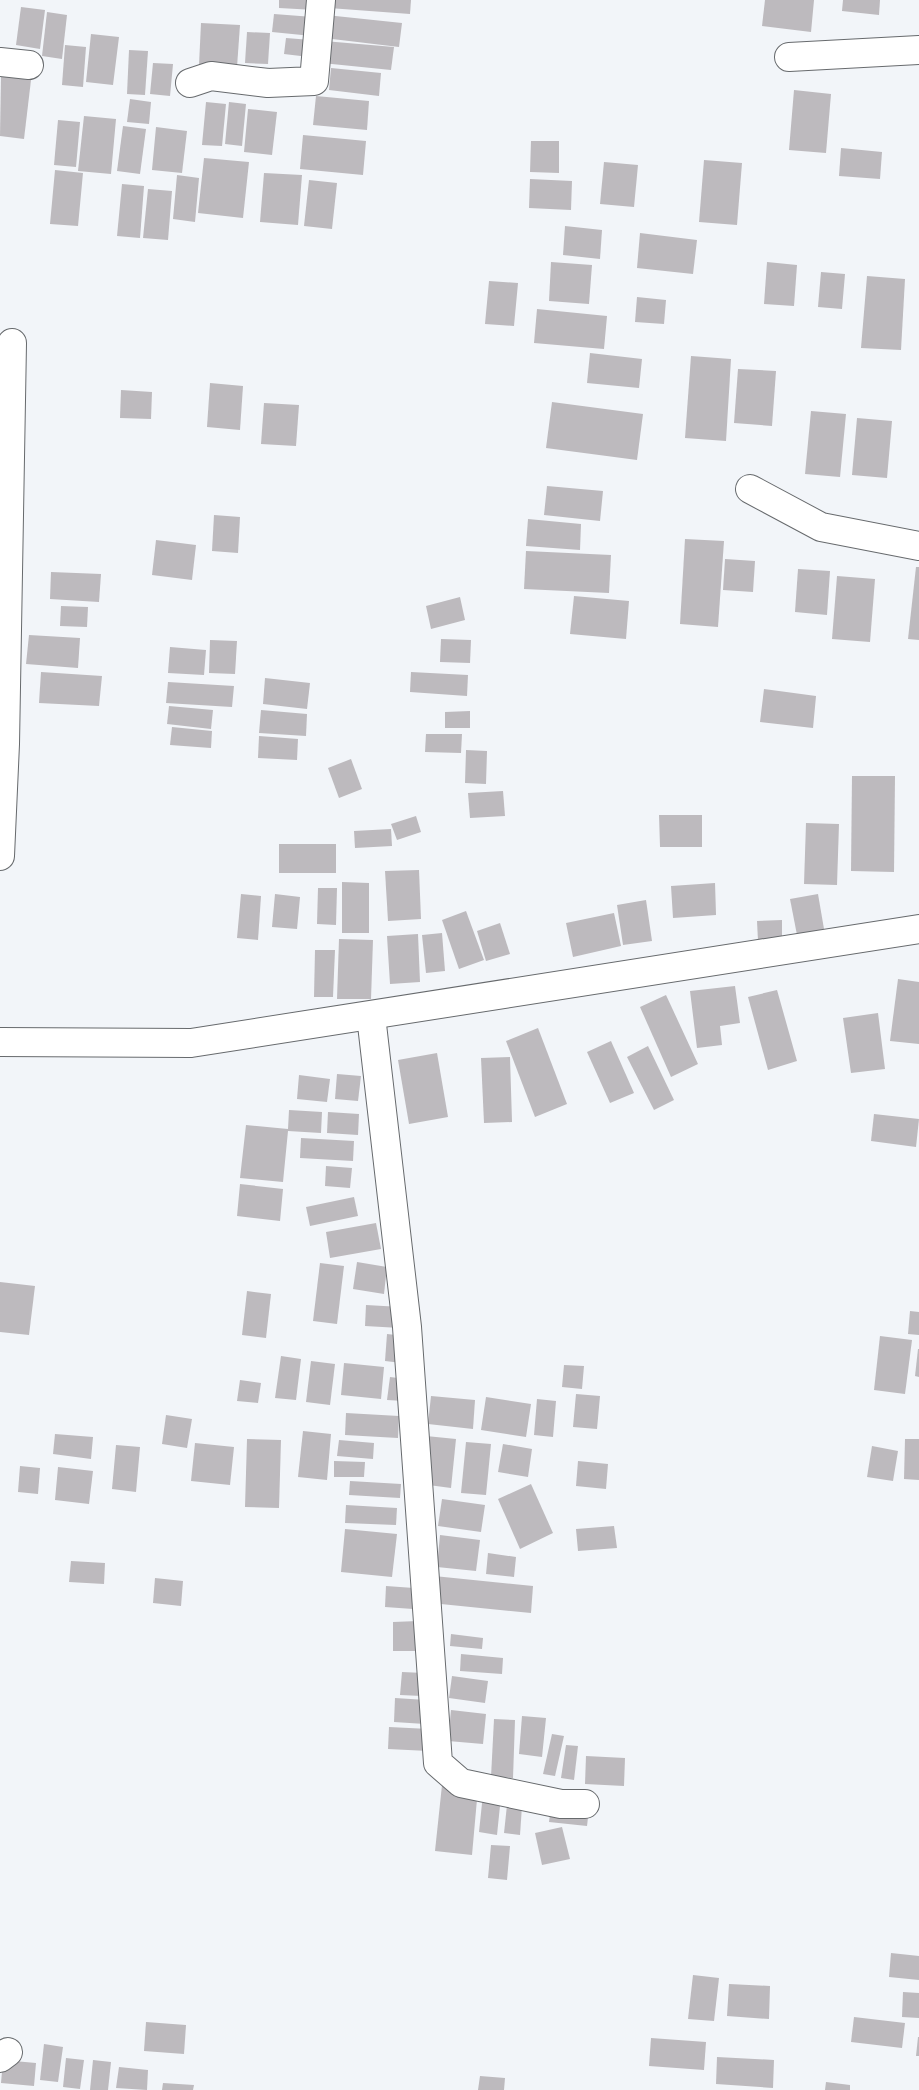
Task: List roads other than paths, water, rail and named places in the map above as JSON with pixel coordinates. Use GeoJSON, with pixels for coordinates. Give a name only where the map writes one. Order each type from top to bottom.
{"type":"FeatureCollection","features":[{"type":"Feature","properties":{"kind":"street"},"geometry":{"type":"LineString","coordinates":[[190,83],[211,76],[268,83],[314,81],[320,0]]}},
{"type":"Feature","properties":{"kind":"street"},"geometry":{"type":"LineString","coordinates":[[789,57],[919,50]]}},
{"type":"Feature","properties":{"kind":"street"},"geometry":{"type":"LineString","coordinates":[[0,62],[29,65]]}},
{"type":"Feature","properties":{"kind":"street"},"geometry":{"type":"LineString","coordinates":[[0,856],[6,744],[12,343]]}},
{"type":"Feature","properties":{"kind":"street"},"geometry":{"type":"LineString","coordinates":[[750,489],[821,527],[919,546]]}},
{"type":"Feature","properties":{"kind":"street"},"geometry":{"type":"LineString","coordinates":[[0,1042],[190,1043],[919,929]]}},
{"type":"Feature","properties":{"kind":"street"},"geometry":{"type":"LineString","coordinates":[[371,1016],[407,1327],[438,1763],[461,1783],[561,1804],[585,1804]]}}]}
